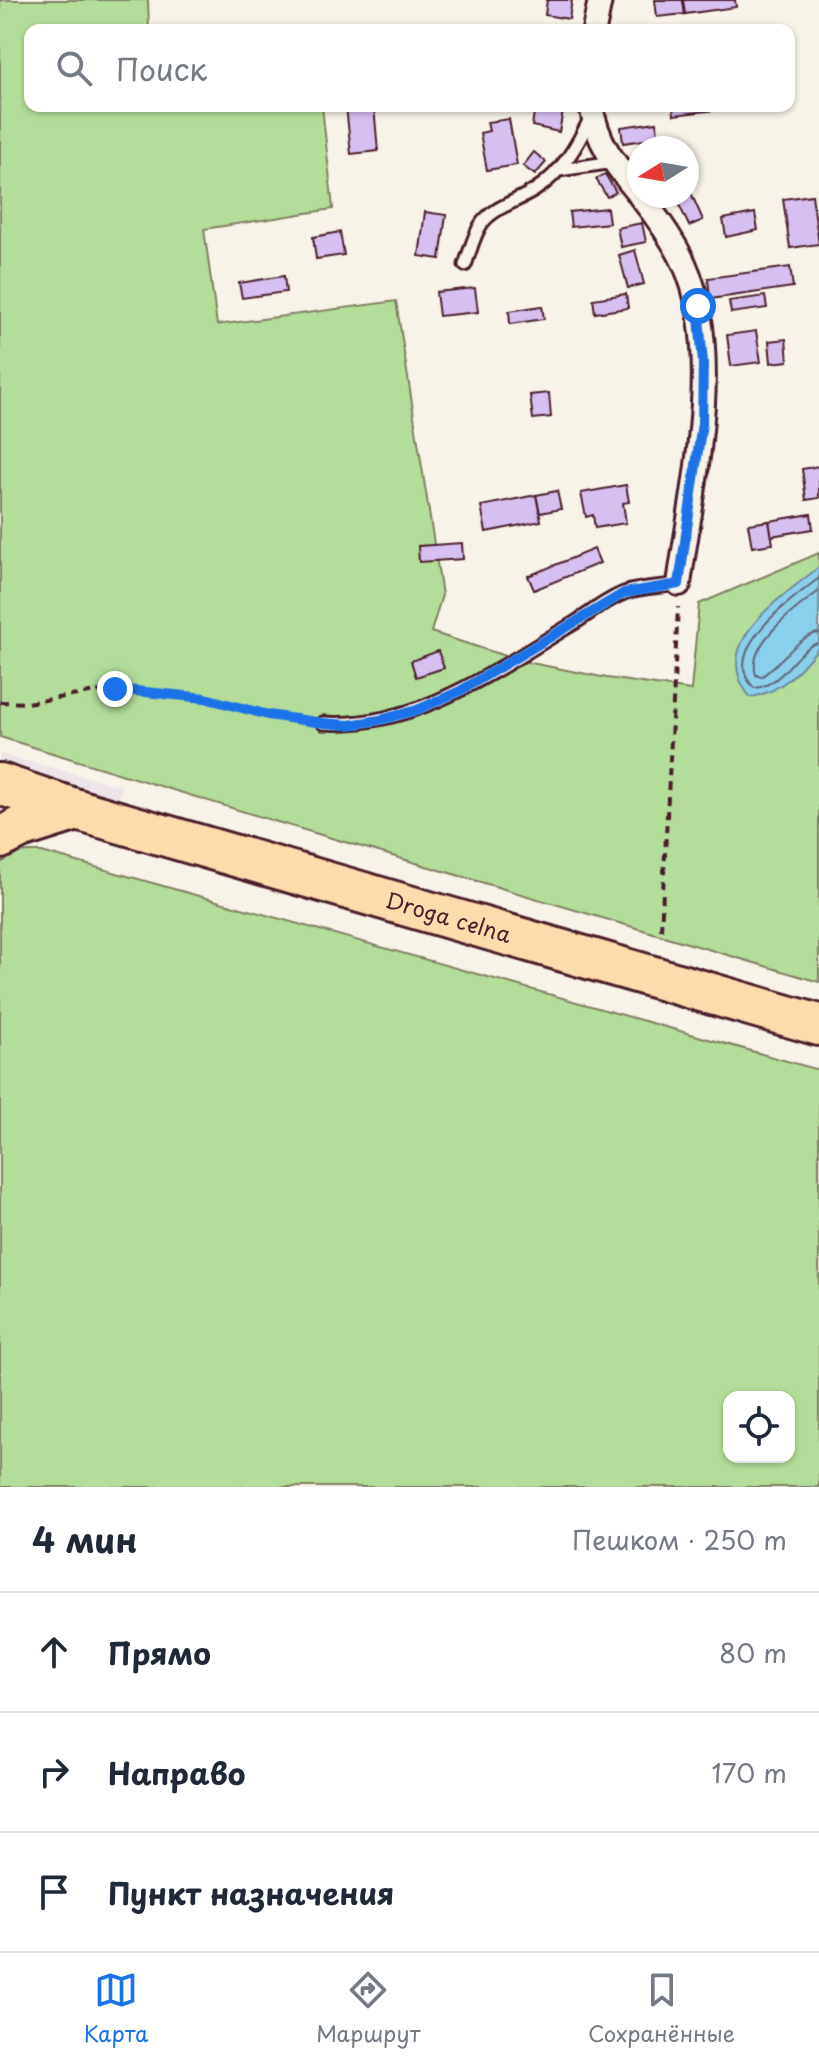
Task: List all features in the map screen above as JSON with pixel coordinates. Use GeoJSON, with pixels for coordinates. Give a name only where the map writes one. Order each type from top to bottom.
{"type":"FeatureCollection","features":[{"type":"Feature","properties":{"kind":"highway"},"geometry":{"type":"LineString","coordinates":[[0,784],[77,810]]}},
{"type":"Feature","properties":{"kind":"highway"},"geometry":{"type":"LineString","coordinates":[[0,803],[77,810]]}},
{"type":"Feature","properties":{"kind":"highway"},"geometry":{"type":"LineString","coordinates":[[0,822],[77,810]]}},
{"type":"Feature","properties":{"kind":"highway"},"geometry":{"type":"LineString","coordinates":[[0,838],[20,828],[77,810]]}},
{"type":"Feature","properties":{"kind":"highway","name":"Droga celna"},"geometry":{"type":"LineString","coordinates":[[77,810],[819,1025]]}},
{"type":"Feature","properties":{"kind":"street"},"geometry":{"type":"LineString","coordinates":[[595,24],[600,0]]}},
{"type":"Feature","properties":{"kind":"street"},"geometry":{"type":"LineString","coordinates":[[592,112],[597,133],[627,178]]}},
{"type":"Feature","properties":{"kind":"street"},"geometry":{"type":"LineString","coordinates":[[650,208],[685,264],[698,306],[703,363],[702,423],[679,584]]}},
{"type":"Feature","properties":{"kind":"lane"},"geometry":{"type":"LineString","coordinates":[[465,265],[480,226],[490,214],[537,189],[559,170],[579,144],[591,112]]}},
{"type":"Feature","properties":{"kind":"lane"},"geometry":{"type":"LineString","coordinates":[[559,170],[614,162]]}},
{"type":"Feature","properties":{"kind":"lane"},"geometry":{"type":"LineString","coordinates":[[323,723],[349,725],[417,710],[460,691],[624,593],[679,584]]}},
{"type":"Feature","properties":{"kind":"path"},"geometry":{"type":"LineString","coordinates":[[661,930],[679,584]]}},
{"type":"Feature","properties":{"kind":"path"},"geometry":{"type":"LineString","coordinates":[[0,702],[26,703],[115,689],[205,698],[268,715],[323,723]]}},
{"type":"Feature","properties":{"kind":"shaded area"},"geometry":{"type":"Polygon","coordinates":[[[0,754],[121,786],[110,841],[71,832],[29,838],[0,858],[0,754]]]}},
{"type":"Feature","properties":{"kind":"green space"},"geometry":{"type":"Polygon","coordinates":[[[0,0],[148,0],[149,24],[24,24],[24,112],[323,112],[333,209],[204,229],[217,325],[396,301],[442,595],[431,632],[521,661],[691,690],[699,604],[819,553],[819,982],[284,824],[0,737],[0,0]]]}},
{"type":"Feature","properties":{"kind":"green space"},"geometry":{"type":"Polygon","coordinates":[[[42,852],[819,1070],[819,1487],[0,1487],[0,863],[19,853],[42,852]]]}},
{"type":"Feature","properties":{"kind":"water"},"geometry":{"type":"Polygon","coordinates":[[[819,567],[819,647],[797,672],[780,685],[750,697],[739,677],[737,658],[743,640],[769,608],[819,567]]]}},
{"type":"Feature","properties":{"kind":"building"},"geometry":{"type":"Polygon","coordinates":[[[547,0],[572,0],[569,19],[545,15],[547,0]]]}},
{"type":"Feature","properties":{"kind":"building"},"geometry":{"type":"Polygon","coordinates":[[[655,0],[683,0],[685,14],[657,17],[655,0]]]}},
{"type":"Feature","properties":{"kind":"building"},"geometry":{"type":"Polygon","coordinates":[[[683,0],[735,0],[736,7],[685,14],[683,0]]]}},
{"type":"Feature","properties":{"kind":"building"},"geometry":{"type":"Polygon","coordinates":[[[347,112],[375,112],[378,151],[351,154],[347,112]]]}},
{"type":"Feature","properties":{"kind":"building"},"geometry":{"type":"Polygon","coordinates":[[[534,112],[563,112],[559,132],[532,126],[534,112]]]}},
{"type":"Feature","properties":{"kind":"building"},"geometry":{"type":"Polygon","coordinates":[[[509,119],[517,165],[487,170],[480,133],[489,131],[487,122],[509,119]]]}},
{"type":"Feature","properties":{"kind":"building"},"geometry":{"type":"Polygon","coordinates":[[[657,122],[658,136],[627,136],[627,142],[623,143],[621,127],[657,122]]]}},
{"type":"Feature","properties":{"kind":"building"},"geometry":{"type":"Polygon","coordinates":[[[534,152],[546,162],[535,175],[523,166],[534,152]]]}},
{"type":"Feature","properties":{"kind":"building"},"geometry":{"type":"Polygon","coordinates":[[[605,174],[616,192],[607,197],[596,179],[605,174]]]}},
{"type":"Feature","properties":{"kind":"building"},"geometry":{"type":"Polygon","coordinates":[[[812,195],[819,244],[790,248],[783,199],[812,195]]]}},
{"type":"Feature","properties":{"kind":"building"},"geometry":{"type":"Polygon","coordinates":[[[607,208],[609,223],[571,227],[569,212],[607,208]]]}},
{"type":"Feature","properties":{"kind":"building"},"geometry":{"type":"Polygon","coordinates":[[[681,208],[698,208],[703,220],[689,226],[681,208]]]}},
{"type":"Feature","properties":{"kind":"building"},"geometry":{"type":"Polygon","coordinates":[[[425,212],[446,215],[440,259],[419,256],[425,212]]]}},
{"type":"Feature","properties":{"kind":"building"},"geometry":{"type":"Polygon","coordinates":[[[755,213],[758,230],[726,237],[723,219],[755,213]]]}},
{"type":"Feature","properties":{"kind":"building"},"geometry":{"type":"Polygon","coordinates":[[[642,223],[646,242],[621,247],[617,228],[642,223]]]}},
{"type":"Feature","properties":{"kind":"building"},"geometry":{"type":"Polygon","coordinates":[[[340,232],[344,255],[316,259],[313,237],[340,232]]]}},
{"type":"Feature","properties":{"kind":"building"},"geometry":{"type":"Polygon","coordinates":[[[635,250],[644,284],[628,288],[619,255],[635,250]]]}},
{"type":"Feature","properties":{"kind":"building"},"geometry":{"type":"Polygon","coordinates":[[[790,267],[793,287],[710,299],[708,278],[790,267]]]}},
{"type":"Feature","properties":{"kind":"building"},"geometry":{"type":"Polygon","coordinates":[[[284,276],[286,292],[242,298],[239,283],[284,276]]]}},
{"type":"Feature","properties":{"kind":"building"},"geometry":{"type":"Polygon","coordinates":[[[475,288],[478,312],[439,316],[436,292],[475,288]]]}},
{"type":"Feature","properties":{"kind":"building"},"geometry":{"type":"Polygon","coordinates":[[[626,294],[628,308],[595,313],[593,299],[626,294]]]}},
{"type":"Feature","properties":{"kind":"building"},"geometry":{"type":"Polygon","coordinates":[[[765,296],[767,308],[731,313],[729,301],[765,296]]]}},
{"type":"Feature","properties":{"kind":"building"},"geometry":{"type":"Polygon","coordinates":[[[542,306],[544,319],[510,324],[509,311],[542,306]]]}},
{"type":"Feature","properties":{"kind":"building"},"geometry":{"type":"Polygon","coordinates":[[[756,331],[761,362],[731,366],[727,335],[756,331]]]}},
{"type":"Feature","properties":{"kind":"building"},"geometry":{"type":"Polygon","coordinates":[[[786,339],[788,361],[771,363],[769,341],[786,339]]]}},
{"type":"Feature","properties":{"kind":"building"},"geometry":{"type":"Polygon","coordinates":[[[549,393],[551,417],[533,419],[530,395],[549,393]]]}},
{"type":"Feature","properties":{"kind":"building"},"geometry":{"type":"Polygon","coordinates":[[[819,466],[819,498],[806,500],[802,469],[819,466]]]}},
{"type":"Feature","properties":{"kind":"building"},"geometry":{"type":"Polygon","coordinates":[[[626,485],[629,502],[623,503],[626,523],[595,528],[593,515],[586,517],[581,493],[626,485]]]}},
{"type":"Feature","properties":{"kind":"building"},"geometry":{"type":"Polygon","coordinates":[[[557,491],[561,509],[540,513],[536,495],[557,491]]]}},
{"type":"Feature","properties":{"kind":"building"},"geometry":{"type":"Polygon","coordinates":[[[536,495],[541,521],[486,532],[481,506],[536,495]]]}},
{"type":"Feature","properties":{"kind":"building"},"geometry":{"type":"Polygon","coordinates":[[[811,514],[813,529],[771,536],[769,521],[811,514]]]}},
{"type":"Feature","properties":{"kind":"building"},"geometry":{"type":"Polygon","coordinates":[[[769,521],[773,544],[752,547],[748,524],[769,521]]]}},
{"type":"Feature","properties":{"kind":"building"},"geometry":{"type":"Polygon","coordinates":[[[462,543],[463,559],[419,562],[418,546],[462,543]]]}},
{"type":"Feature","properties":{"kind":"building"},"geometry":{"type":"Polygon","coordinates":[[[594,549],[600,563],[534,590],[528,576],[594,549]]]}},
{"type":"Feature","properties":{"kind":"building"},"geometry":{"type":"Polygon","coordinates":[[[438,651],[444,668],[416,677],[411,661],[438,651]]]}},
{"type":"Feature","properties":{"kind":"route"},"geometry":{"type":"LineString","coordinates":[[115,689],[205,698],[268,715],[323,723],[349,725],[380,720],[417,710],[460,691],[624,593],[679,584],[702,423],[703,363],[698,306]]}}]}
